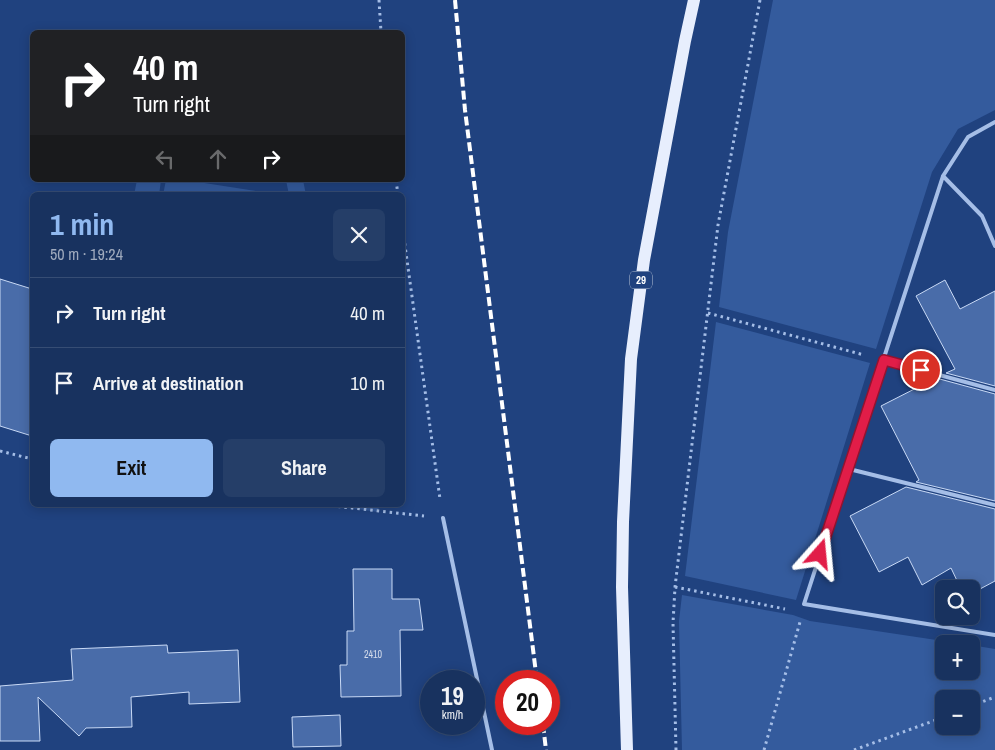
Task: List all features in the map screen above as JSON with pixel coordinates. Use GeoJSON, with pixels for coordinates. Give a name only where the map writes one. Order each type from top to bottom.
{"type":"FeatureCollection","features":[{"type":"Feature","properties":{"kind":"main road","name":"29"},"geometry":{"type":"LineString","coordinates":[[685,41],[688,0]]}},
{"type":"Feature","properties":{"kind":"main road","name":"29"},"geometry":{"type":"LineString","coordinates":[[627,750],[622,587],[623,522],[631,359],[644,260],[694,0]]}},
{"type":"Feature","properties":{"kind":"lane"},"geometry":{"type":"LineString","coordinates":[[995,122],[968,136],[943,176],[804,604],[995,635]]}},
{"type":"Feature","properties":{"kind":"lane"},"geometry":{"type":"LineString","coordinates":[[943,176],[982,216],[995,246]]}},
{"type":"Feature","properties":{"kind":"lane"},"geometry":{"type":"LineString","coordinates":[[884,360],[995,390]]}},
{"type":"Feature","properties":{"kind":"lane"},"geometry":{"type":"LineString","coordinates":[[849,469],[995,506]]}},
{"type":"Feature","properties":{"kind":"lane"},"geometry":{"type":"LineString","coordinates":[[443,518],[492,750]]}},
{"type":"Feature","properties":{"kind":"path"},"geometry":{"type":"LineString","coordinates":[[379,0],[381,30]]}},
{"type":"Feature","properties":{"kind":"path"},"geometry":{"type":"LineString","coordinates":[[676,750],[673,623],[675,587],[718,225],[760,0]]}},
{"type":"Feature","properties":{"kind":"path"},"geometry":{"type":"LineString","coordinates":[[343,507],[443,518],[405,246]]}},
{"type":"Feature","properties":{"kind":"path"},"geometry":{"type":"LineString","coordinates":[[708,313],[884,360]]}},
{"type":"Feature","properties":{"kind":"path"},"geometry":{"type":"LineString","coordinates":[[0,451],[30,458]]}},
{"type":"Feature","properties":{"kind":"path"},"geometry":{"type":"LineString","coordinates":[[764,750],[804,604]]}},
{"type":"Feature","properties":{"kind":"path"},"geometry":{"type":"LineString","coordinates":[[980,703],[995,697]]}},
{"type":"Feature","properties":{"kind":"path"},"geometry":{"type":"LineString","coordinates":[[854,750],[935,719]]}},
{"type":"Feature","properties":{"kind":"shaded area"},"geometry":{"type":"Polygon","coordinates":[[[773,0],[995,0],[995,110],[958,129],[932,172],[876,349],[719,307],[728,232],[773,0]]]}},
{"type":"Feature","properties":{"kind":"shaded area"},"geometry":{"type":"Polygon","coordinates":[[[137,182],[161,182],[159,192],[135,192],[137,182]]]}},
{"type":"Feature","properties":{"kind":"shaded area"},"geometry":{"type":"Polygon","coordinates":[[[166,182],[198,182],[262,192],[164,192],[166,182]]]}},
{"type":"Feature","properties":{"kind":"shaded area"},"geometry":{"type":"Polygon","coordinates":[[[286,182],[303,182],[305,192],[288,192],[286,182]]]}},
{"type":"Feature","properties":{"kind":"shaded area"},"geometry":{"type":"Polygon","coordinates":[[[716,322],[870,363],[796,600],[685,576],[716,322]]]}},
{"type":"Feature","properties":{"kind":"shaded area"},"geometry":{"type":"Polygon","coordinates":[[[344,507],[379,507],[378,512],[344,507]]]}},
{"type":"Feature","properties":{"kind":"shaded area"},"geometry":{"type":"Polygon","coordinates":[[[682,595],[793,615],[810,621],[935,640],[935,680],[980,680],[980,646],[995,649],[995,750],[682,750],[679,621],[682,595]]]}},
{"type":"Feature","properties":{"kind":"building"},"geometry":{"type":"Polygon","coordinates":[[[0,279],[30,288],[30,435],[0,426],[0,279]]]}},
{"type":"Feature","properties":{"kind":"building"},"geometry":{"type":"Polygon","coordinates":[[[945,280],[960,309],[995,291],[995,386],[946,373],[955,369],[916,296],[945,280]]]}},
{"type":"Feature","properties":{"kind":"building"},"geometry":{"type":"Polygon","coordinates":[[[936,378],[995,394],[995,501],[916,482],[919,480],[881,406],[936,378]]]}},
{"type":"Feature","properties":{"kind":"building"},"geometry":{"type":"Polygon","coordinates":[[[906,487],[995,509],[995,581],[980,589],[980,580],[957,580],[951,568],[922,585],[908,557],[879,572],[850,516],[906,487]]]}},
{"type":"Feature","properties":{"kind":"building"},"geometry":{"type":"Polygon","coordinates":[[[353,569],[392,569],[392,599],[419,599],[423,630],[400,630],[401,696],[341,697],[340,665],[347,665],[347,631],[354,631],[353,569]]]}},
{"type":"Feature","properties":{"kind":"building"},"geometry":{"type":"Polygon","coordinates":[[[167,645],[168,653],[238,650],[240,702],[189,704],[189,692],[131,697],[132,727],[86,728],[79,736],[38,697],[40,741],[0,741],[0,686],[73,680],[71,649],[167,645]]]}},
{"type":"Feature","properties":{"kind":"building"},"geometry":{"type":"Polygon","coordinates":[[[340,715],[341,746],[293,747],[292,717],[340,715]]]}},
{"type":"Feature","properties":{"kind":"railway"},"geometry":{"type":"LineString","coordinates":[[455,0],[465,110],[536,670]]}},
{"type":"Feature","properties":{"kind":"railway"},"geometry":{"type":"LineString","coordinates":[[544,735],[546,750]]}},
{"type":"Feature","properties":{"kind":"route"},"geometry":{"type":"LineString","coordinates":[[820,554],[884,360],[921,370]]}}]}
